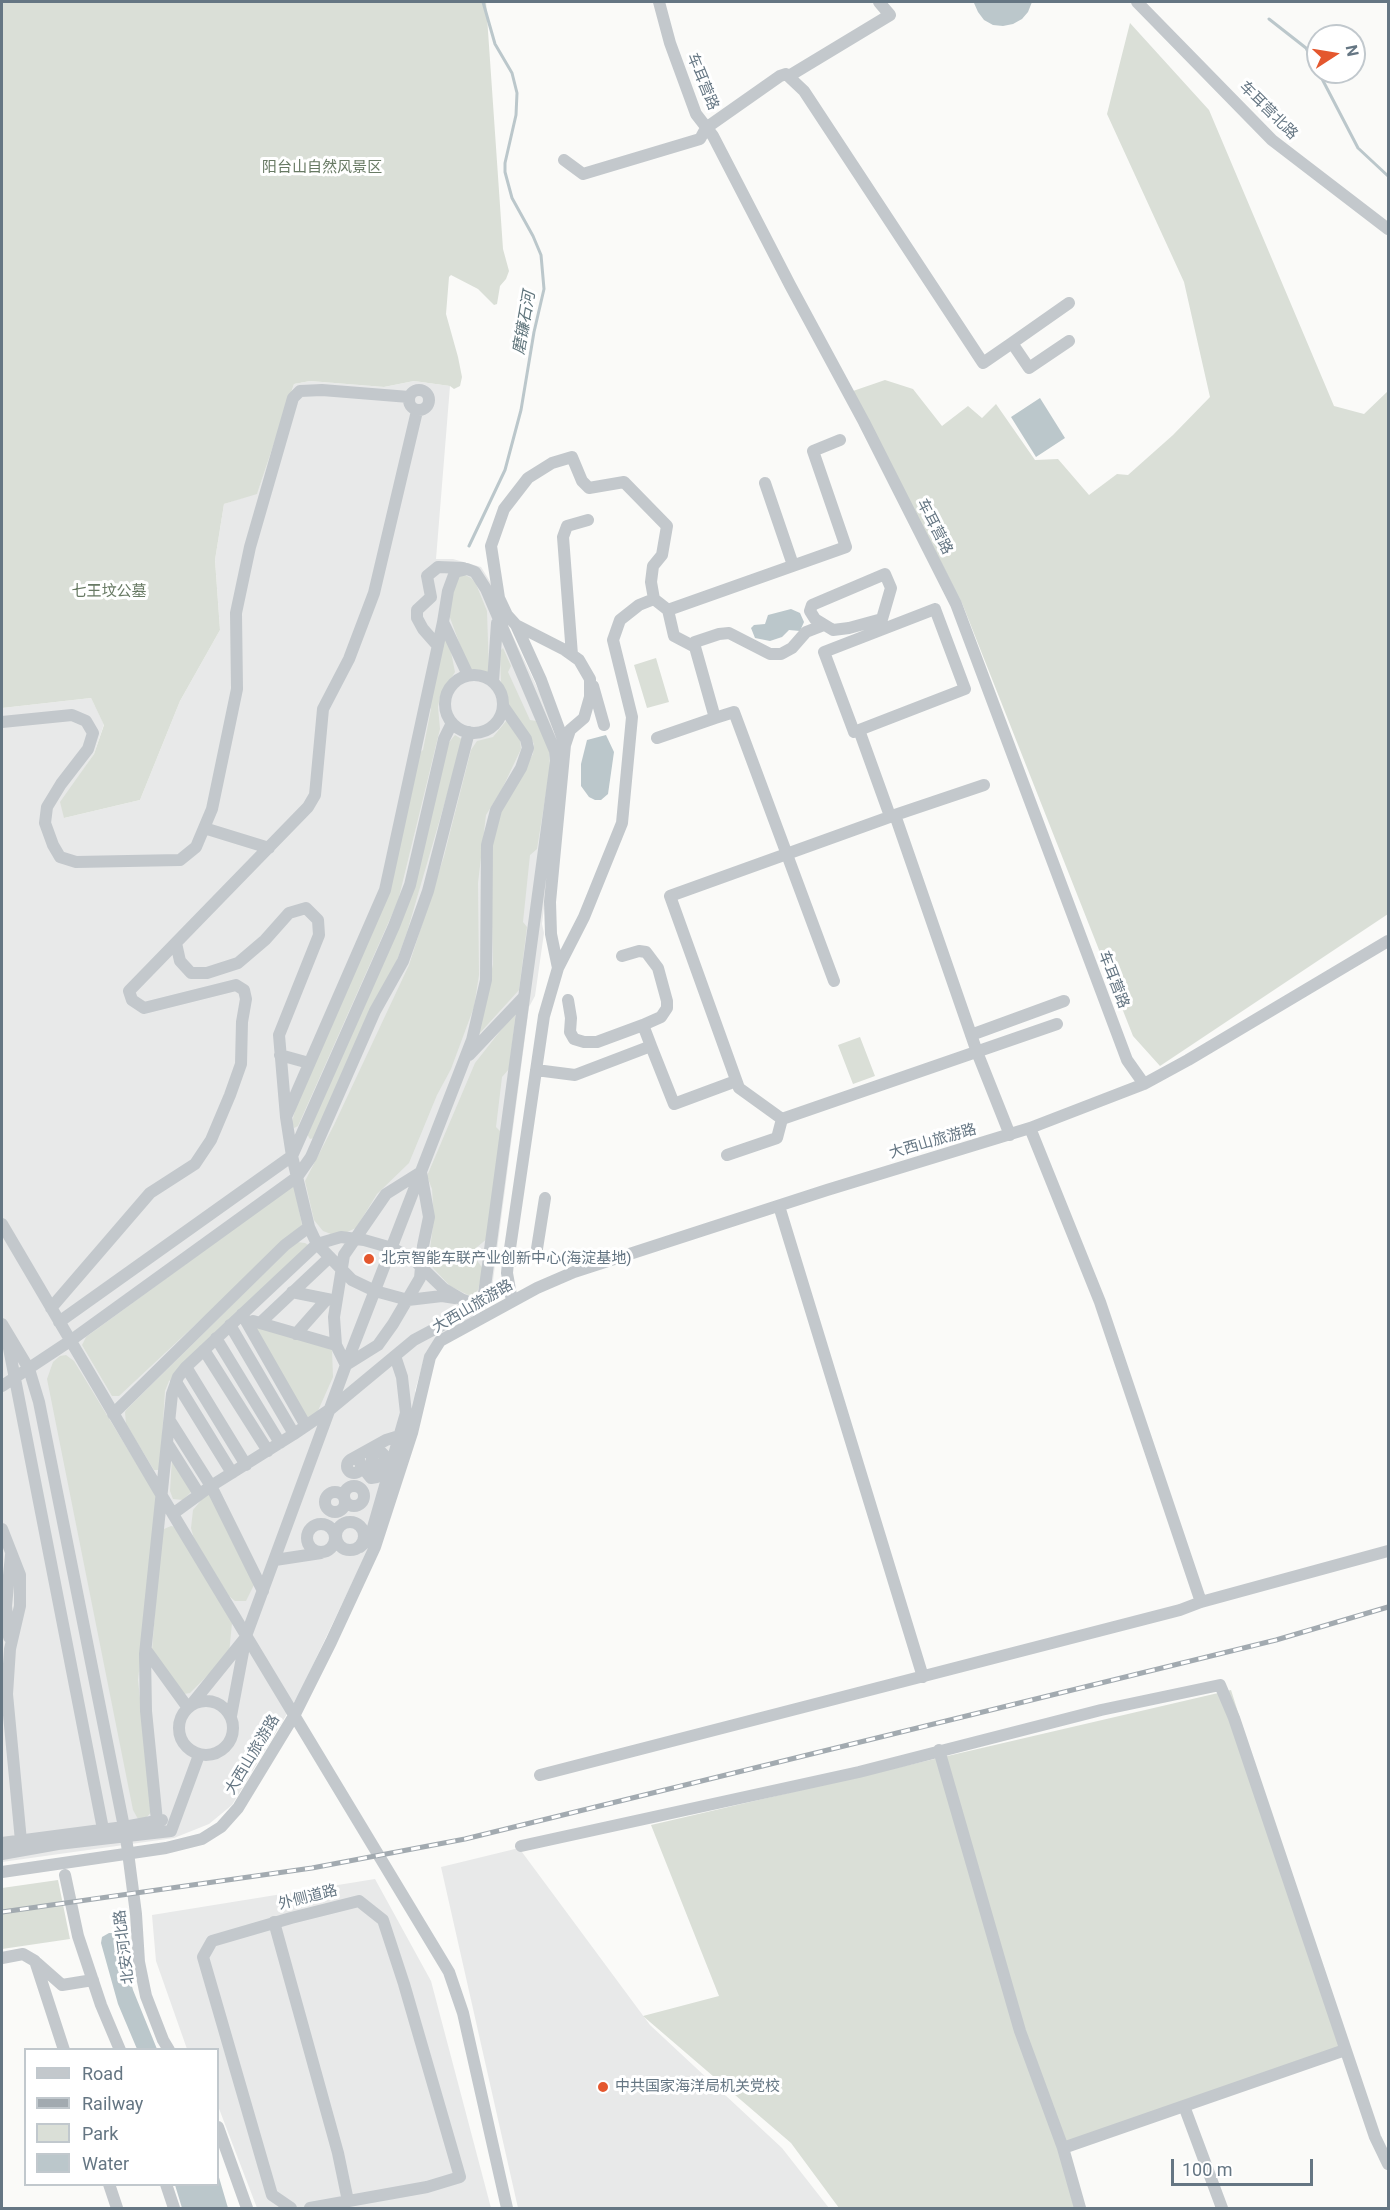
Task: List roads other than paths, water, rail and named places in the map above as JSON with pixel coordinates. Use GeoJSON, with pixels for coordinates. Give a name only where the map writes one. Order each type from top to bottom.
{"type":"FeatureCollection","features":[{"type":"Feature","properties":{"kind":"street","name":"车耳营路"},"geometry":{"type":"LineString","coordinates":[[659,2],[670,43],[696,114],[713,136],[864,422],[956,604],[1127,1060],[1144,1084]]}},
{"type":"Feature","properties":{"kind":"street"},"geometry":{"type":"LineString","coordinates":[[789,76],[890,15],[879,2]]}},
{"type":"Feature","properties":{"kind":"street","name":"车耳营北路"},"geometry":{"type":"LineString","coordinates":[[1137,2],[1272,141],[1389,229]]}},
{"type":"Feature","properties":{"kind":"street"},"geometry":{"type":"LineString","coordinates":[[564,160],[583,174],[699,139],[706,128],[786,74],[804,91],[982,363],[1069,303]]}},
{"type":"Feature","properties":{"kind":"street"},"geometry":{"type":"LineString","coordinates":[[1012,343],[1029,368],[1069,341]]}},
{"type":"Feature","properties":{"kind":"street"},"geometry":{"type":"LineString","coordinates":[[2,722],[72,715],[86,721],[93,733],[88,749],[61,784],[47,807],[45,823],[60,857],[76,862],[180,860],[196,847],[212,809],[237,688],[236,613],[250,547],[294,398],[300,391],[322,390],[409,397]]}},
{"type":"Feature","properties":{"kind":"street"},"geometry":{"type":"LineString","coordinates":[[419,390],[428,394],[429,404],[424,410],[417,411],[409,404],[409,397],[412,392],[419,390]]}},
{"type":"Feature","properties":{"kind":"street"},"geometry":{"type":"LineString","coordinates":[[51,1308],[150,1193],[195,1164],[211,1140],[241,1064],[242,1022],[246,999],[244,990],[236,985],[144,1008],[132,1000],[129,992],[308,807],[315,795],[323,709],[350,659],[374,593],[417,411]]}},
{"type":"Feature","properties":{"kind":"street"},"geometry":{"type":"LineString","coordinates":[[668,610],[846,547],[813,451],[840,440]]}},
{"type":"Feature","properties":{"kind":"street"},"geometry":{"type":"LineString","coordinates":[[565,745],[541,680],[516,625],[507,615],[499,598],[492,553],[494,536],[504,509],[528,478],[552,463],[572,457],[582,481],[589,488],[624,482],[667,526],[662,555],[652,566],[651,582],[654,599],[668,610],[674,636],[695,647]]}},
{"type":"Feature","properties":{"kind":"street"},"geometry":{"type":"LineString","coordinates":[[765,483],[793,565]]}},
{"type":"Feature","properties":{"kind":"street"},"geometry":{"type":"LineString","coordinates":[[572,655],[563,537],[567,526],[588,520]]}},
{"type":"Feature","properties":{"kind":"street"},"geometry":{"type":"LineString","coordinates":[[174,1513],[211,1486],[332,1408],[414,1340],[477,1305],[484,1294],[556,761],[555,751],[475,572],[443,566],[433,570],[427,576],[431,597],[417,610],[417,618],[423,629],[438,646]]}},
{"type":"Feature","properties":{"kind":"street"},"geometry":{"type":"LineString","coordinates":[[286,1117],[385,890],[451,578],[455,572],[467,569]]}},
{"type":"Feature","properties":{"kind":"street"},"geometry":{"type":"LineString","coordinates":[[885,574],[891,588],[882,619],[833,630],[824,625],[815,619],[810,611],[812,605],[885,574]]}},
{"type":"Feature","properties":{"kind":"street"},"geometry":{"type":"LineString","coordinates":[[512,1301],[507,1273],[508,1262],[544,1016],[558,968],[584,917],[622,823],[632,717],[613,640],[620,620],[639,605],[654,599]]}},
{"type":"Feature","properties":{"kind":"street"},"geometry":{"type":"LineString","coordinates":[[935,609],[965,689],[860,730],[854,732],[824,652],[935,609]]}},
{"type":"Feature","properties":{"kind":"street"},"geometry":{"type":"LineString","coordinates":[[493,682],[497,619]]}},
{"type":"Feature","properties":{"kind":"street"},"geometry":{"type":"LineString","coordinates":[[443,622],[468,675]]}},
{"type":"Feature","properties":{"kind":"street"},"geometry":{"type":"LineString","coordinates":[[516,625],[579,660],[590,679],[604,725]]}},
{"type":"Feature","properties":{"kind":"street"},"geometry":{"type":"LineString","coordinates":[[715,718],[695,642],[729,633],[770,654],[781,654],[792,648],[806,632],[824,625]]}},
{"type":"Feature","properties":{"kind":"street"},"geometry":{"type":"LineString","coordinates":[[246,1636],[180,1719],[180,1737],[191,1751],[199,1755],[217,1754],[230,1743],[234,1734],[231,1716],[246,1636],[346,1365],[471,1040],[486,980],[487,845],[496,810],[521,768],[528,748],[526,739],[503,706],[499,689],[493,682],[477,675],[468,675],[458,679],[451,686],[445,705],[452,723],[469,732],[488,729],[496,723],[503,706]]}},
{"type":"Feature","properties":{"kind":"street"},"geometry":{"type":"LineString","coordinates":[[558,968],[551,934],[550,902],[565,745],[570,730],[584,718],[590,697],[590,679]]}},
{"type":"Feature","properties":{"kind":"street"},"geometry":{"type":"LineString","coordinates":[[657,738],[734,712],[834,981]]}},
{"type":"Feature","properties":{"kind":"street"},"geometry":{"type":"LineString","coordinates":[[59,1322],[292,1156],[410,885],[444,739],[452,723]]}},
{"type":"Feature","properties":{"kind":"street"},"geometry":{"type":"LineString","coordinates":[[860,730],[977,1052],[1010,1135]]}},
{"type":"Feature","properties":{"kind":"street"},"geometry":{"type":"LineString","coordinates":[[2,1386],[70,1341],[297,1177],[311,1157],[375,1011],[403,962],[428,891],[469,732]]}},
{"type":"Feature","properties":{"kind":"street"},"geometry":{"type":"LineString","coordinates":[[782,1119],[739,1088],[669,896],[984,785]]}},
{"type":"Feature","properties":{"kind":"street"},"geometry":{"type":"LineString","coordinates":[[204,828],[269,848]]}},
{"type":"Feature","properties":{"kind":"street"},"geometry":{"type":"LineString","coordinates":[[176,943],[180,961],[191,973],[207,973],[237,963],[265,940],[289,913],[306,908],[318,920],[319,934],[279,1035],[292,1156],[309,1227],[317,1244],[352,1280],[375,1291],[408,1300],[442,1296],[461,1299]]}},
{"type":"Feature","properties":{"kind":"street","name":"大西山旅游路"},"geometry":{"type":"LineString","coordinates":[[2,1872],[166,1848],[202,1839],[221,1827],[238,1808],[295,1714],[375,1547],[412,1433],[430,1357],[440,1341],[512,1301],[574,1272],[1010,1135],[1144,1084],[1389,941]]}},
{"type":"Feature","properties":{"kind":"street"},"geometry":{"type":"LineString","coordinates":[[568,1000],[572,1018],[570,1032],[574,1039],[584,1042],[597,1042],[660,1017],[667,1008],[667,1001],[658,968],[646,952],[639,951],[622,956]]}},
{"type":"Feature","properties":{"kind":"street"},"geometry":{"type":"LineString","coordinates":[[464,1060],[524,997]]}},
{"type":"Feature","properties":{"kind":"street"},"geometry":{"type":"LineString","coordinates":[[971,1035],[1064,1001]]}},
{"type":"Feature","properties":{"kind":"street"},"geometry":{"type":"LineString","coordinates":[[782,1119],[1057,1024]]}},
{"type":"Feature","properties":{"kind":"street"},"geometry":{"type":"LineString","coordinates":[[643,1025],[674,1104],[736,1081]]}},
{"type":"Feature","properties":{"kind":"street"},"geometry":{"type":"LineString","coordinates":[[536,1070],[575,1075],[651,1046]]}},
{"type":"Feature","properties":{"kind":"street"},"geometry":{"type":"LineString","coordinates":[[280,1055],[309,1063]]}},
{"type":"Feature","properties":{"kind":"street"},"geometry":{"type":"LineString","coordinates":[[727,1155],[777,1138],[782,1119]]}},
{"type":"Feature","properties":{"kind":"street"},"geometry":{"type":"LineString","coordinates":[[1030,1128],[1100,1302],[1201,1602]]}},
{"type":"Feature","properties":{"kind":"street"},"geometry":{"type":"LineString","coordinates":[[302,1133],[306,1145],[311,1147],[317,1144]]}},
{"type":"Feature","properties":{"kind":"street"},"geometry":{"type":"LineString","coordinates":[[346,1365],[336,1345],[331,1300],[344,1255],[386,1194],[421,1172]]}},
{"type":"Feature","properties":{"kind":"street"},"geometry":{"type":"LineString","coordinates":[[346,1365],[378,1345],[420,1278],[429,1217],[421,1172]]}},
{"type":"Feature","properties":{"kind":"street"},"geometry":{"type":"LineString","coordinates":[[508,1262],[536,1256],[545,1198]]}},
{"type":"Feature","properties":{"kind":"street"},"geometry":{"type":"LineString","coordinates":[[779,1206],[923,1677]]}},
{"type":"Feature","properties":{"kind":"street"},"geometry":{"type":"LineString","coordinates":[[2,1224],[162,1496],[449,1972],[463,2013],[507,2208]]}},
{"type":"Feature","properties":{"kind":"street"},"geometry":{"type":"LineString","coordinates":[[113,1414],[285,1245],[309,1227]]}},
{"type":"Feature","properties":{"kind":"street"},"geometry":{"type":"LineString","coordinates":[[157,1821],[146,1711],[146,1650],[172,1394],[176,1382],[186,1367],[216,1338],[244,1316],[317,1244],[341,1237],[392,1248],[414,1260],[444,1289],[477,1305]]}},
{"type":"Feature","properties":{"kind":"street"},"geometry":{"type":"LineString","coordinates":[[260,1323],[330,1257]]}},
{"type":"Feature","properties":{"kind":"street"},"geometry":{"type":"LineString","coordinates":[[292,1292],[331,1300]]}},
{"type":"Feature","properties":{"kind":"street"},"geometry":{"type":"LineString","coordinates":[[296,1334],[331,1300]]}},
{"type":"Feature","properties":{"kind":"street"},"geometry":{"type":"LineString","coordinates":[[274,1310],[276,1328]]}},
{"type":"Feature","properties":{"kind":"street"},"geometry":{"type":"LineString","coordinates":[[244,1316],[260,1323],[336,1345]]}},
{"type":"Feature","properties":{"kind":"street"},"geometry":{"type":"LineString","coordinates":[[244,1316],[306,1426]]}},
{"type":"Feature","properties":{"kind":"street"},"geometry":{"type":"LineString","coordinates":[[230,1326],[294,1434]]}},
{"type":"Feature","properties":{"kind":"street"},"geometry":{"type":"LineString","coordinates":[[3,1327],[15,1378],[103,1829]]}},
{"type":"Feature","properties":{"kind":"street","name":"北安河北路"},"geometry":{"type":"LineString","coordinates":[[3,1327],[29,1369],[39,1402],[125,1832],[136,1914],[139,1962],[146,1996],[168,2048]]}},
{"type":"Feature","properties":{"kind":"street"},"geometry":{"type":"LineString","coordinates":[[216,1338],[280,1443]]}},
{"type":"Feature","properties":{"kind":"street"},"geometry":{"type":"LineString","coordinates":[[204,1350],[267,1451]]}},
{"type":"Feature","properties":{"kind":"street"},"geometry":{"type":"LineString","coordinates":[[321,1553],[312,1550],[306,1537],[310,1528],[319,1524],[328,1526],[339,1545],[345,1550],[360,1547],[370,1538],[382,1494],[388,1455],[399,1436],[406,1413],[402,1377],[395,1356]]}},
{"type":"Feature","properties":{"kind":"street"},"geometry":{"type":"LineString","coordinates":[[186,1367],[246,1465]]}},
{"type":"Feature","properties":{"kind":"street"},"geometry":{"type":"LineString","coordinates":[[176,1382],[232,1473]]}},
{"type":"Feature","properties":{"kind":"street"},"geometry":{"type":"LineString","coordinates":[[170,1421],[211,1486],[263,1591]]}},
{"type":"Feature","properties":{"kind":"street"},"geometry":{"type":"LineString","coordinates":[[351,1460],[386,1440],[399,1436]]}},
{"type":"Feature","properties":{"kind":"street"},"geometry":{"type":"LineString","coordinates":[[167,1443],[199,1494]]}},
{"type":"Feature","properties":{"kind":"street"},"geometry":{"type":"LineString","coordinates":[[375,1465],[372,1462],[373,1455],[378,1452],[388,1455]]}},
{"type":"Feature","properties":{"kind":"street"},"geometry":{"type":"LineString","coordinates":[[345,1499],[347,1490],[353,1487],[382,1494]]}},
{"type":"Feature","properties":{"kind":"street"},"geometry":{"type":"LineString","coordinates":[[275,1560],[321,1553],[333,1546],[341,1525],[354,1523],[363,1532],[364,1540],[360,1547]]}},
{"type":"Feature","properties":{"kind":"street"},"geometry":{"type":"LineString","coordinates":[[2,1529],[11,1551],[6,1606],[10,1649],[7,1694],[21,1840]]}},
{"type":"Feature","properties":{"kind":"street"},"geometry":{"type":"LineString","coordinates":[[540,1775],[1180,1610],[1201,1602],[1389,1551]]}},
{"type":"Feature","properties":{"kind":"street"},"geometry":{"type":"LineString","coordinates":[[146,1650],[190,1707]]}},
{"type":"Feature","properties":{"kind":"street"},"geometry":{"type":"LineString","coordinates":[[521,1846],[859,1772],[1101,1710],[1220,1685],[1234,1718],[1375,2137],[1389,2164]]}},
{"type":"Feature","properties":{"kind":"street"},"geometry":{"type":"LineString","coordinates":[[190,1707],[200,1701],[209,1701],[226,1708],[231,1716]]}},
{"type":"Feature","properties":{"kind":"street"},"geometry":{"type":"LineString","coordinates":[[939,1750],[1020,2031],[1063,2148],[1080,2208]]}},
{"type":"Feature","properties":{"kind":"street"},"geometry":{"type":"LineString","coordinates":[[2,1843],[103,1829],[125,1832],[171,1831],[199,1755]]}},
{"type":"Feature","properties":{"kind":"street"},"geometry":{"type":"LineString","coordinates":[[2,1854],[125,1832],[175,1817]]}},
{"type":"Feature","properties":{"kind":"street"},"geometry":{"type":"LineString","coordinates":[[58,1844],[62,1859]]}},
{"type":"Feature","properties":{"kind":"street"},"geometry":{"type":"LineString","coordinates":[[65,1875],[78,1936],[120,2048]]}},
{"type":"Feature","properties":{"kind":"street","name":"外侧道路"},"geometry":{"type":"LineString","coordinates":[[291,2208],[273,2195],[203,1958],[212,1941],[274,1922],[359,1901],[383,1920],[460,2177],[427,2187],[310,2208]]}},
{"type":"Feature","properties":{"kind":"street"},"geometry":{"type":"LineString","coordinates":[[274,1922],[338,2154],[348,2201]]}},
{"type":"Feature","properties":{"kind":"street"},"geometry":{"type":"LineString","coordinates":[[2,1958],[23,1954],[35,1961],[62,1985],[93,1980]]}},
{"type":"Feature","properties":{"kind":"street"},"geometry":{"type":"LineString","coordinates":[[35,1961],[64,2048]]}},
{"type":"Feature","properties":{"kind":"street"},"geometry":{"type":"LineString","coordinates":[[1063,2148],[1345,2050]]}},
{"type":"Feature","properties":{"kind":"street"},"geometry":{"type":"LineString","coordinates":[[1184,2106],[1222,2208]]}},
{"type":"Feature","properties":{"kind":"street"},"geometry":{"type":"LineString","coordinates":[[219,2130],[247,2208]]}},
{"type":"Feature","properties":{"kind":"street"},"geometry":{"type":"LineString","coordinates":[[110,2186],[117,2208]]}},
{"type":"Feature","properties":{"kind":"street"},"geometry":{"type":"LineString","coordinates":[[167,2186],[174,2208]]}},
{"type":"Feature","properties":{"kind":"water"},"geometry":{"type":"Polygon","coordinates":[[[974,2],[1032,2],[1022,19],[1003,26],[993,25],[984,20],[974,2]]]}},
{"type":"Feature","properties":{"kind":"water"},"geometry":{"type":"Polygon","coordinates":[[[1040,398],[1065,438],[1036,457],[1011,417],[1040,398]]]}},
{"type":"Feature","properties":{"kind":"water"},"geometry":{"type":"Polygon","coordinates":[[[791,609],[800,613],[804,622],[800,631],[789,630],[782,637],[770,641],[755,638],[751,628],[754,625],[765,624],[768,615],[791,609]]]}},
{"type":"Feature","properties":{"kind":"water"},"geometry":{"type":"Polygon","coordinates":[[[606,735],[614,752],[608,794],[601,800],[595,800],[589,797],[581,786],[581,764],[587,740],[606,735]]]}},
{"type":"Feature","properties":{"kind":"water"},"geometry":{"type":"Polygon","coordinates":[[[109,1933],[117,1933],[133,1990],[157,2048],[137,2048],[118,2004],[101,1943],[102,1937],[109,1933]]]}},
{"type":"Feature","properties":{"kind":"water"},"geometry":{"type":"Polygon","coordinates":[[[219,2177],[228,2208],[182,2208],[175,2186],[219,2186],[219,2177]]]}},
{"type":"Feature","properties":{"kind":"waterway","name":"磨镰石河"},"geometry":{"type":"LineString","coordinates":[[469,546],[505,470],[521,410],[544,289],[541,255],[512,198],[505,172],[516,115],[517,93],[512,73],[495,44],[483,2]]}},
{"type":"Feature","properties":{"kind":"waterway"},"geometry":{"type":"LineString","coordinates":[[1269,19],[1306,48],[1358,148],[1388,176]]}},
{"type":"Feature","properties":{"kind":"railway"},"geometry":{"type":"LineString","coordinates":[[2,1912],[312,1868],[465,1839],[1276,1640],[1388,1607]]}},
{"type":"Feature","properties":{"kind":"place","name":"北京智能车联产业创新中心(海淀基地)"},"geometry":{"type":"Point","coordinates":[369,1259]}},
{"type":"Feature","properties":{"kind":"place","name":"中共国家海洋局机关党校"},"geometry":{"type":"Point","coordinates":[603,2087]}},
{"type":"Feature","properties":{"kind":"park label","name":"阳台山自然风景区"},"geometry":{"type":"Point","coordinates":[322,168]}},
{"type":"Feature","properties":{"kind":"park label","name":"七王坟公墓"},"geometry":{"type":"Point","coordinates":[109,592]}}]}
